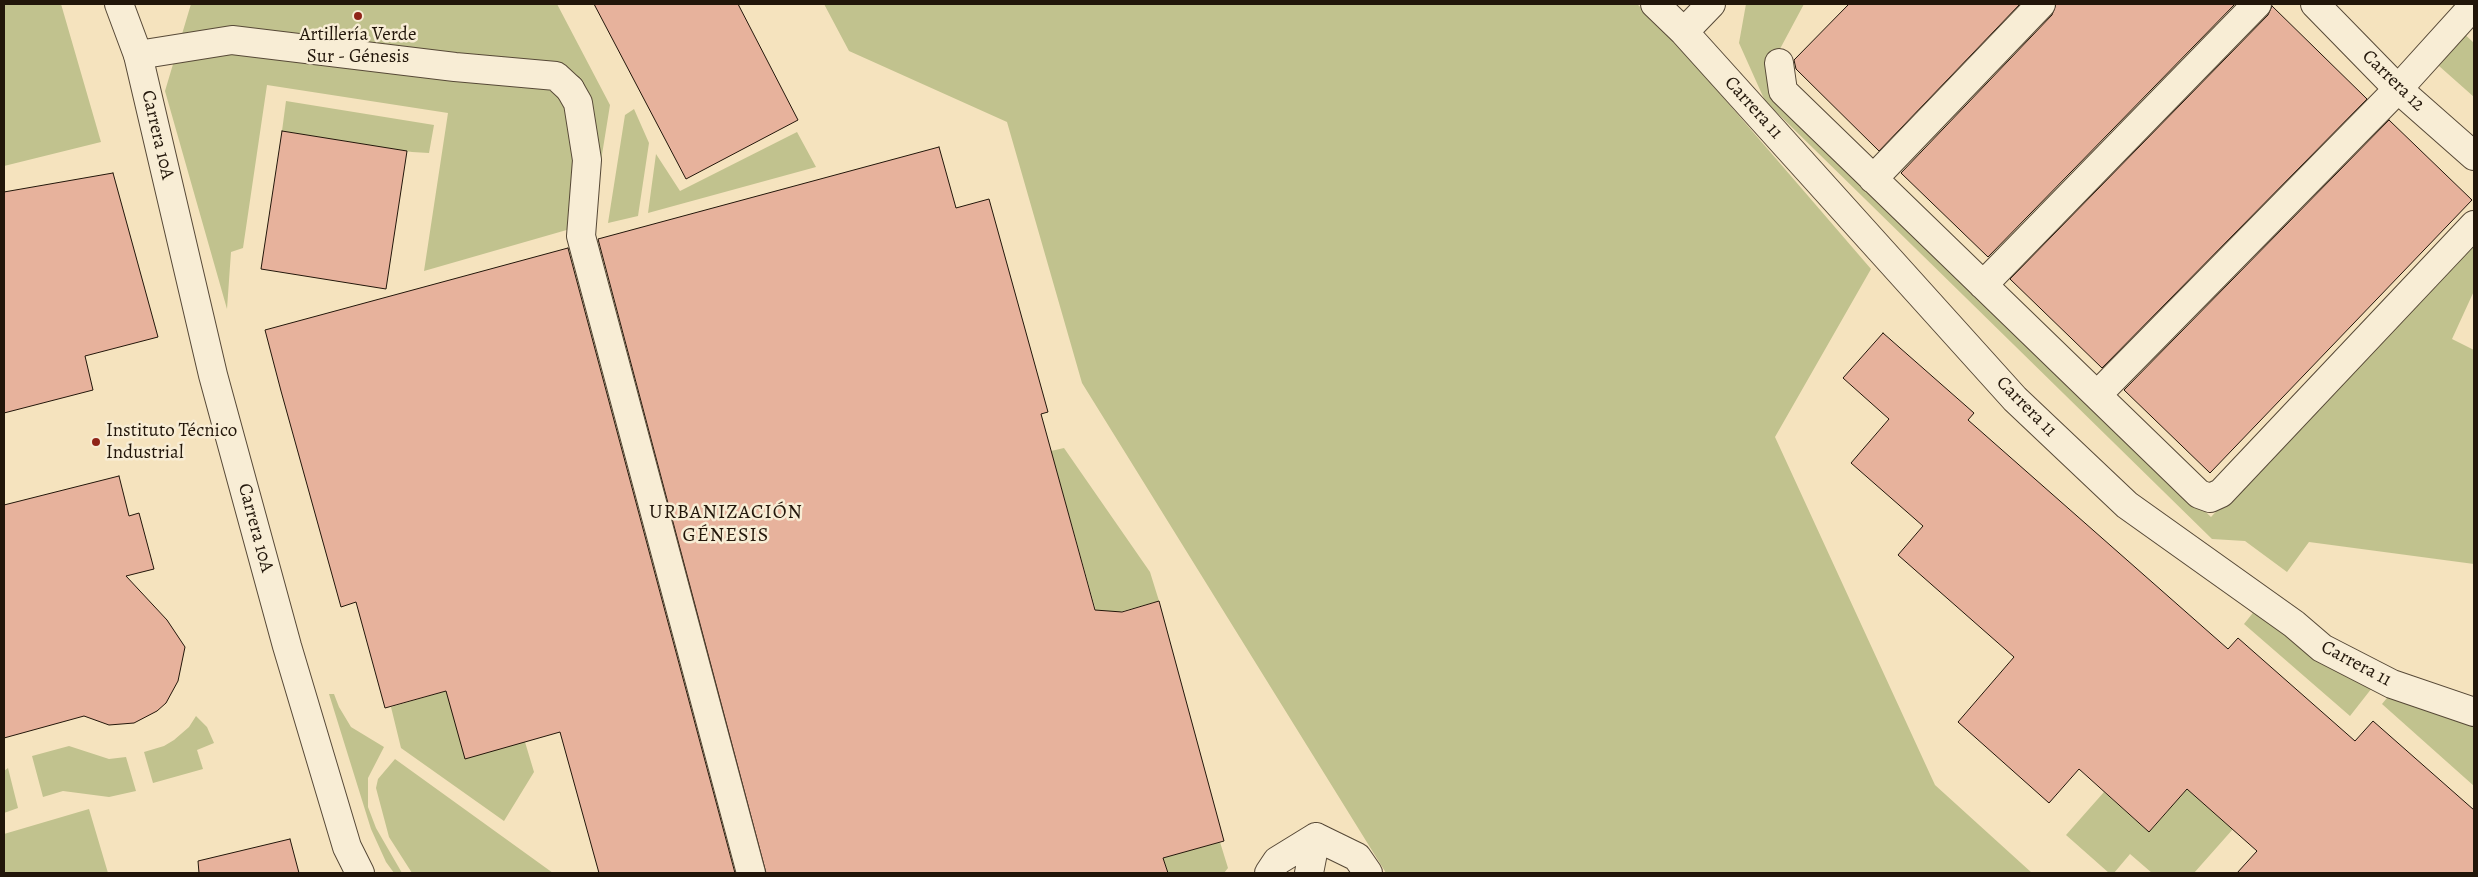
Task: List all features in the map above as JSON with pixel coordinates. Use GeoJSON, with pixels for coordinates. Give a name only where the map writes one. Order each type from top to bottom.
{"type":"FeatureCollection","features":[{"type":"Feature","properties":{"kind":"street","name":"Carrera 11"},"geometry":{"type":"LineString","coordinates":[[1655,4],[1684,32],[2015,399],[2127,505],[2294,624],[2322,648],[2392,684],[2474,712]]}},
{"type":"Feature","properties":{"kind":"street"},"geometry":{"type":"LineString","coordinates":[[1684,32],[1712,4]]}},
{"type":"Feature","properties":{"kind":"street"},"geometry":{"type":"LineString","coordinates":[[1873,179],[2041,4]]}},
{"type":"Feature","properties":{"kind":"street"},"geometry":{"type":"LineString","coordinates":[[1983,285],[2257,4]]}},
{"type":"Feature","properties":{"kind":"street","name":"Carrera 12"},"geometry":{"type":"LineString","coordinates":[[2315,4],[2398,89],[2474,156]]}},
{"type":"Feature","properties":{"kind":"street"},"geometry":{"type":"LineString","coordinates":[[2097,395],[2398,89],[2474,5]]}},
{"type":"Feature","properties":{"kind":"street","name":"Carrera 10A"},"geometry":{"type":"LineString","coordinates":[[124,9],[138,54],[213,375],[290,656],[346,847],[360,873]]}},
{"type":"Feature","properties":{"kind":"street"},"geometry":{"type":"LineString","coordinates":[[138,54],[232,40],[455,67],[556,76],[570,89],[578,103],[587,160],[581,236],[751,873]]}},
{"type":"Feature","properties":{"kind":"street"},"geometry":{"type":"LineString","coordinates":[[1780,63],[1783,91],[2199,494],[2210,498],[2221,493],[2474,225]]}},
{"type":"Feature","properties":{"kind":"street"},"geometry":{"type":"LineString","coordinates":[[1269,873],[1277,861],[1316,838]]}},
{"type":"Feature","properties":{"kind":"street"},"geometry":{"type":"LineString","coordinates":[[1309,873],[1316,838]]}},
{"type":"Feature","properties":{"kind":"street"},"geometry":{"type":"LineString","coordinates":[[1316,838],[1357,857],[1368,873]]}},
{"type":"Feature","properties":{"kind":"green space"},"geometry":{"type":"Polygon","coordinates":[[[4,4],[61,4],[101,142],[4,166],[4,4]]]}},
{"type":"Feature","properties":{"kind":"green space"},"geometry":{"type":"Polygon","coordinates":[[[191,4],[557,4],[610,105],[591,223],[424,271],[448,113],[267,85],[243,248],[231,252],[227,309],[165,91],[191,4]]]}},
{"type":"Feature","properties":{"kind":"green space"},"geometry":{"type":"Polygon","coordinates":[[[824,4],[1637,4],[1666,31],[1871,269],[1775,437],[1935,785],[2032,873],[1386,873],[1082,383],[1007,122],[849,51],[824,4]]]}},
{"type":"Feature","properties":{"kind":"green space"},"geometry":{"type":"Polygon","coordinates":[[[1746,4],[1804,4],[1773,62],[1776,95],[2211,517],[2474,233],[2474,291],[2452,339],[2474,350],[2474,564],[2309,542],[2287,572],[2245,541],[2212,539],[1765,101],[1739,43],[1746,4]]]}},
{"type":"Feature","properties":{"kind":"green space"},"geometry":{"type":"Polygon","coordinates":[[[2459,29],[2474,43],[2474,97],[2430,58],[2459,29]]]}},
{"type":"Feature","properties":{"kind":"green space"},"geometry":{"type":"Polygon","coordinates":[[[286,101],[434,125],[429,153],[412,152],[282,131],[286,101]]]}},
{"type":"Feature","properties":{"kind":"green space"},"geometry":{"type":"Polygon","coordinates":[[[634,109],[649,143],[638,216],[608,223],[625,115],[634,109]]]}},
{"type":"Feature","properties":{"kind":"green space"},"geometry":{"type":"Polygon","coordinates":[[[797,132],[816,167],[648,213],[656,154],[680,191],[797,132]]]}},
{"type":"Feature","properties":{"kind":"green space"},"geometry":{"type":"Polygon","coordinates":[[[1064,448],[1150,572],[1159,601],[1098,618],[1051,451],[1064,448]]]}},
{"type":"Feature","properties":{"kind":"green space"},"geometry":{"type":"Polygon","coordinates":[[[2256,609],[2379,679],[2350,716],[2244,624],[2256,609]]]}},
{"type":"Feature","properties":{"kind":"green space"},"geometry":{"type":"Polygon","coordinates":[[[446,691],[525,742],[534,772],[504,821],[401,748],[391,707],[446,691]]]}},
{"type":"Feature","properties":{"kind":"green space"},"geometry":{"type":"Polygon","coordinates":[[[2391,693],[2474,725],[2474,786],[2382,704],[2391,693]]]}},
{"type":"Feature","properties":{"kind":"green space"},"geometry":{"type":"Polygon","coordinates":[[[329,694],[334,694],[339,707],[351,727],[384,747],[368,778],[368,807],[376,828],[402,873],[394,873],[386,862],[371,829],[329,694]]]}},
{"type":"Feature","properties":{"kind":"green space"},"geometry":{"type":"Polygon","coordinates":[[[196,716],[207,727],[214,743],[197,750],[203,769],[153,783],[144,752],[164,746],[174,740],[189,727],[196,716]]]}},
{"type":"Feature","properties":{"kind":"green space"},"geometry":{"type":"Polygon","coordinates":[[[69,746],[109,759],[126,757],[136,791],[109,797],[63,791],[43,797],[32,756],[69,746]]]}},
{"type":"Feature","properties":{"kind":"green space"},"geometry":{"type":"Polygon","coordinates":[[[2142,748],[2233,829],[2194,873],[2152,873],[2130,854],[2114,873],[2109,873],[2066,835],[2104,792],[2149,832],[2168,811],[2142,748]]]}},
{"type":"Feature","properties":{"kind":"green space"},"geometry":{"type":"Polygon","coordinates":[[[395,759],[553,873],[412,873],[389,837],[376,788],[378,779],[395,759]]]}},
{"type":"Feature","properties":{"kind":"green space"},"geometry":{"type":"Polygon","coordinates":[[[8,768],[18,808],[4,813],[4,771],[8,768]]]}},
{"type":"Feature","properties":{"kind":"green space"},"geometry":{"type":"Polygon","coordinates":[[[89,809],[108,873],[4,873],[4,834],[89,809]]]}},
{"type":"Feature","properties":{"kind":"green space"},"geometry":{"type":"Polygon","coordinates":[[[1220,842],[1228,868],[1224,873],[1168,873],[1163,858],[1220,842]]]}},
{"type":"Feature","properties":{"kind":"building"},"geometry":{"type":"Polygon","coordinates":[[[594,4],[738,4],[798,120],[686,179],[594,4]]]}},
{"type":"Feature","properties":{"kind":"building"},"geometry":{"type":"Polygon","coordinates":[[[1849,4],[2020,4],[1879,151],[1796,69],[1794,60],[1849,4]]]}},
{"type":"Feature","properties":{"kind":"building"},"geometry":{"type":"Polygon","coordinates":[[[2056,4],[2235,4],[1988,257],[1901,173],[2052,15],[2056,4]]]}},
{"type":"Feature","properties":{"kind":"building"},"geometry":{"type":"Polygon","coordinates":[[[2272,6],[2367,99],[2102,368],[2010,279],[2268,15],[2272,6]]]}},
{"type":"Feature","properties":{"kind":"building"},"geometry":{"type":"Polygon","coordinates":[[[2389,120],[2472,200],[2210,473],[2124,390],[2389,120]]]}},
{"type":"Feature","properties":{"kind":"building"},"geometry":{"type":"Polygon","coordinates":[[[282,131],[407,151],[386,289],[261,269],[282,131]]]}},
{"type":"Feature","properties":{"kind":"building"},"geometry":{"type":"Polygon","coordinates":[[[939,147],[956,208],[989,199],[1048,412],[1041,414],[1095,610],[1122,612],[1159,601],[1224,841],[1163,858],[1168,873],[766,873],[598,239],[939,147]]]}},
{"type":"Feature","properties":{"kind":"building"},"geometry":{"type":"Polygon","coordinates":[[[113,173],[158,337],[85,356],[93,390],[4,413],[4,192],[113,173]]]}},
{"type":"Feature","properties":{"kind":"building"},"geometry":{"type":"Polygon","coordinates":[[[568,248],[735,873],[599,873],[560,732],[465,759],[446,691],[385,708],[356,602],[341,607],[281,391],[265,330],[568,248]]]}},
{"type":"Feature","properties":{"kind":"building"},"geometry":{"type":"Polygon","coordinates":[[[1883,333],[1974,413],[1968,420],[2228,649],[2238,638],[2355,741],[2373,721],[2474,810],[2474,873],[2237,873],[2257,851],[2187,789],[2149,832],[2079,769],[2049,803],[1958,722],[2014,657],[1898,555],[1923,526],[1851,463],[1889,419],[1843,378],[1883,333]]]}},
{"type":"Feature","properties":{"kind":"building"},"geometry":{"type":"Polygon","coordinates":[[[119,476],[129,516],[139,513],[154,569],[126,576],[167,620],[185,647],[178,681],[166,703],[157,711],[134,723],[109,725],[84,716],[4,738],[4,505],[119,476]]]}},
{"type":"Feature","properties":{"kind":"building"},"geometry":{"type":"Polygon","coordinates":[[[290,839],[299,873],[199,873],[198,861],[290,839]]]}},
{"type":"Feature","properties":{"kind":"place","name":"Artillería Verde Sur - Génesis"},"geometry":{"type":"Point","coordinates":[358,16]}},
{"type":"Feature","properties":{"kind":"place","name":"Instituto Técnico Industrial"},"geometry":{"type":"Point","coordinates":[96,442]}},
{"type":"Feature","properties":{"kind":"district","name":"URBANIZACIÓN GÉNESIS"},"geometry":{"type":"Point","coordinates":[726,524]}}]}
